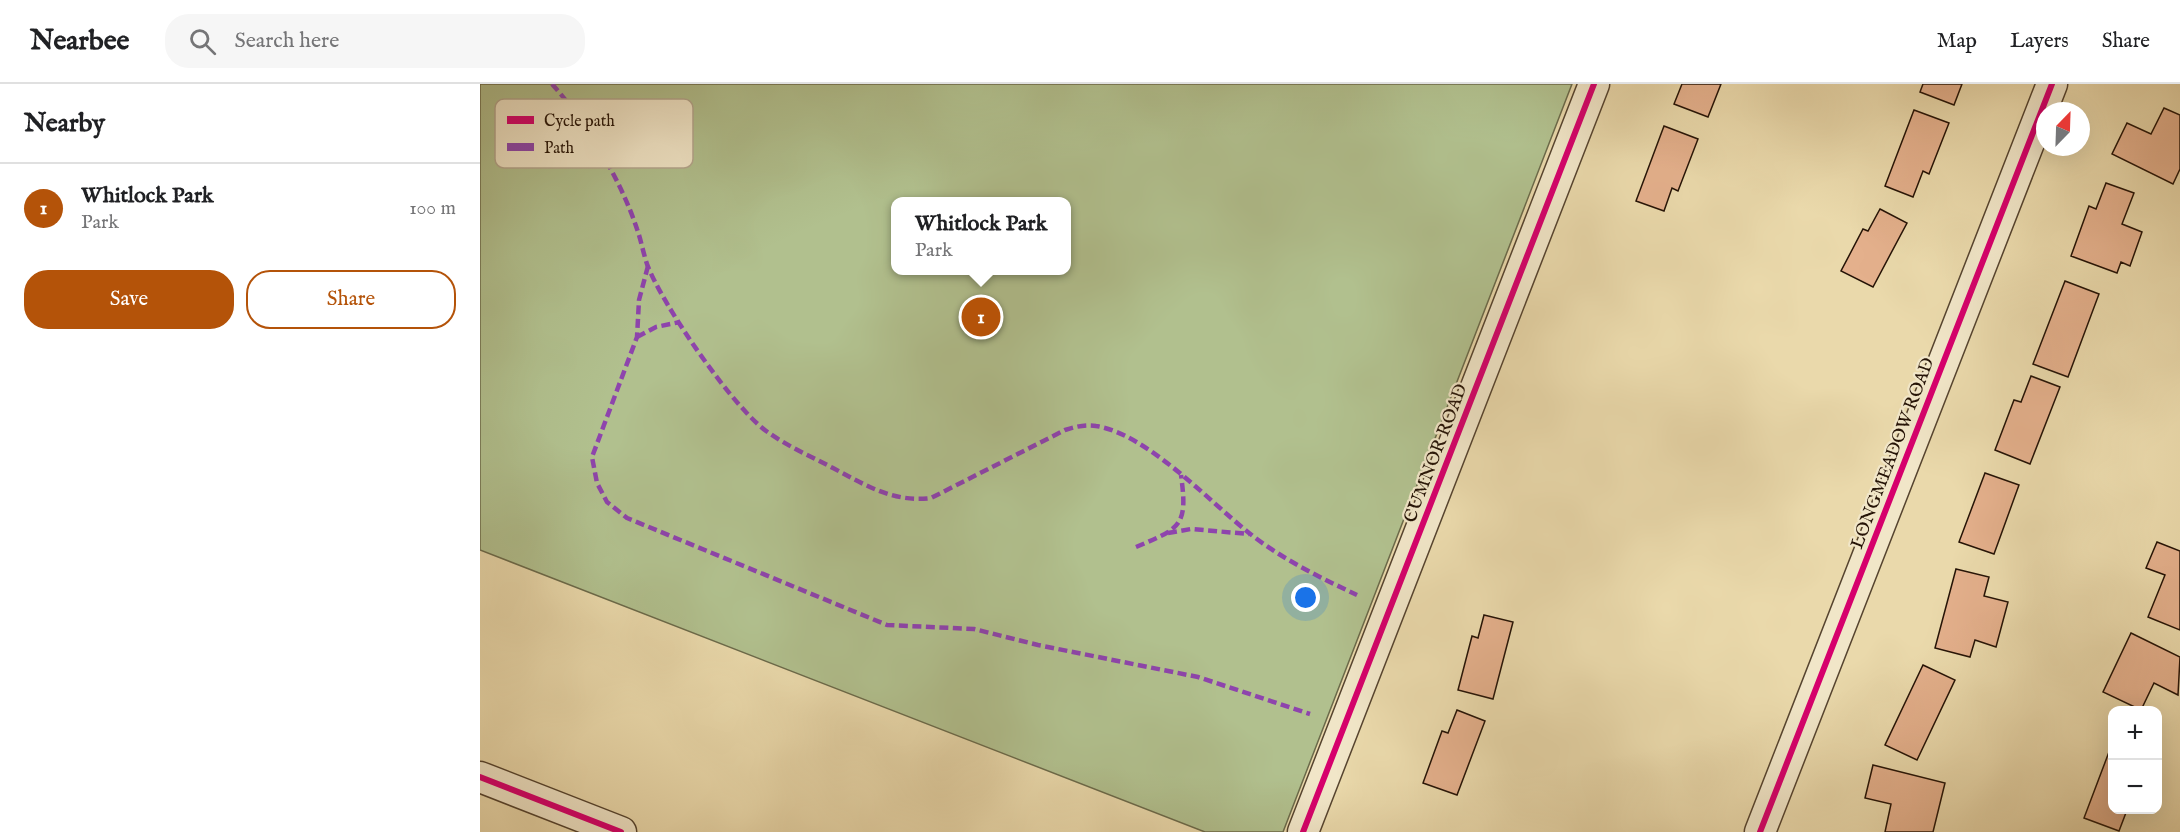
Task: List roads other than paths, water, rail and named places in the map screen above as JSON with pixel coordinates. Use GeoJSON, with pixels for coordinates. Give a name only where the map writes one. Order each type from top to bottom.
{"type":"FeatureCollection","features":[{"type":"Feature","properties":{"kind":"street","name":"CUMNOR ROAD"},"geometry":{"type":"LineString","coordinates":[[1303,832],[1594,84]]}},
{"type":"Feature","properties":{"kind":"street","name":"LONGMEADOW ROAD"},"geometry":{"type":"LineString","coordinates":[[1760,832],[2052,84]]}},
{"type":"Feature","properties":{"kind":"street"},"geometry":{"type":"LineString","coordinates":[[480,777],[621,832]]}},
{"type":"Feature","properties":{"kind":"place","name":"Whitlock Park"},"geometry":{"type":"Point","coordinates":[981,317]}}]}
